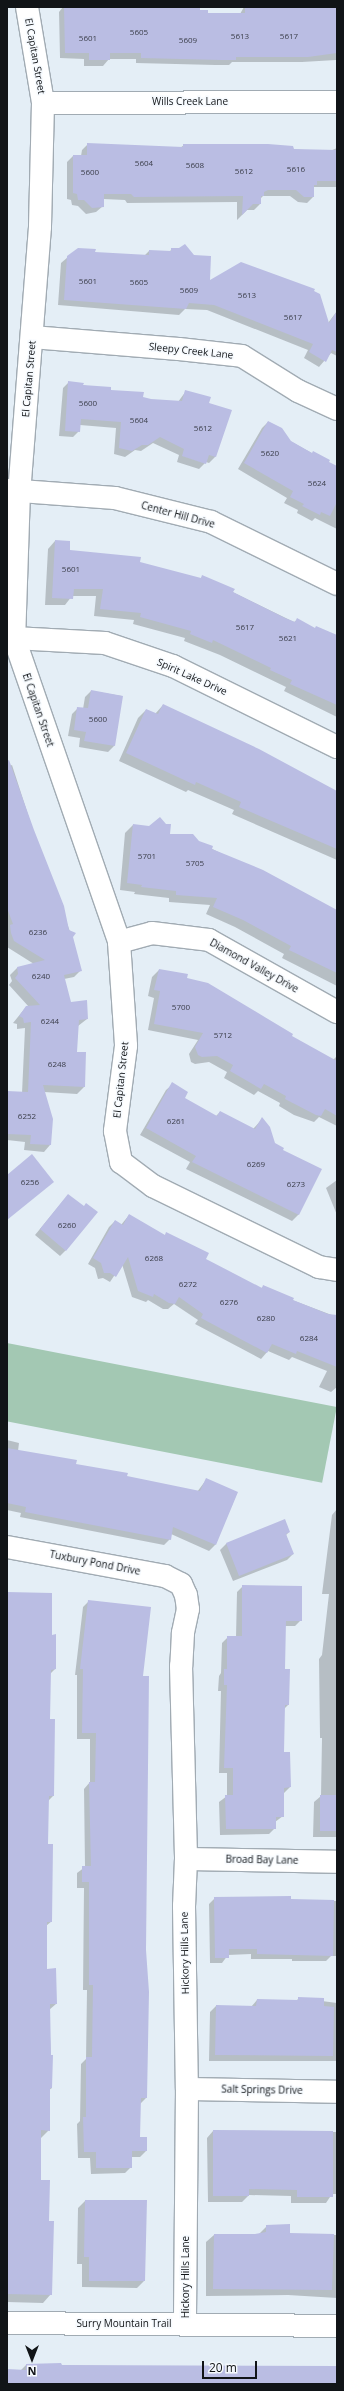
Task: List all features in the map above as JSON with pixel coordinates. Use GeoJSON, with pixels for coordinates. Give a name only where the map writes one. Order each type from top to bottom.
{"type":"FeatureCollection","features":[{"type":"Feature","properties":{"kind":"street","name":"El Capitan Street"},"geometry":{"type":"LineString","coordinates":[[27,7],[43,102],[40,227],[32,337],[13,491],[14,638],[119,942],[126,1046],[115,1131],[121,1162],[153,1186],[319,1267],[337,1270]]}},
{"type":"Feature","properties":{"kind":"street","name":"Wills Creek Lane"},"geometry":{"type":"LineString","coordinates":[[43,102],[337,102]]}},
{"type":"Feature","properties":{"kind":"street","name":"Sleepy Creek Lane"},"geometry":{"type":"LineString","coordinates":[[32,337],[179,349],[242,356],[298,391],[337,409]]}},
{"type":"Feature","properties":{"kind":"street","name":"Center Hill Drive"},"geometry":{"type":"LineString","coordinates":[[13,491],[115,498],[211,522],[337,584]]}},
{"type":"Feature","properties":{"kind":"street","name":"Spirit Lake Drive"},"geometry":{"type":"LineString","coordinates":[[14,638],[105,643],[173,666],[337,747]]}},
{"type":"Feature","properties":{"kind":"street","name":"Diamond Valley Drive"},"geometry":{"type":"LineString","coordinates":[[119,942],[152,933],[209,940],[337,1012]]}},
{"type":"Feature","properties":{"kind":"street","name":"Tuxbury Pond Drive"},"geometry":{"type":"LineString","coordinates":[[7,1547],[165,1576],[181,1584]]}},
{"type":"Feature","properties":{"kind":"street","name":"Hickory Hills Lane"},"geometry":{"type":"LineString","coordinates":[[181,1584],[186,1595],[188,1609],[183,1633],[181,1666],[186,1859],[184,1906],[187,2089],[186,2324]]}},
{"type":"Feature","properties":{"kind":"street","name":"Broad Bay Lane"},"geometry":{"type":"LineString","coordinates":[[186,1859],[337,1862]]}},
{"type":"Feature","properties":{"kind":"street","name":"Salt Springs Drive"},"geometry":{"type":"LineString","coordinates":[[187,2089],[337,2092]]}},
{"type":"Feature","properties":{"kind":"street","name":"Surry Mountain Trail"},"geometry":{"type":"LineString","coordinates":[[7,2323],[337,2326]]}},
{"type":"Feature","properties":{"kind":"green space"},"geometry":{"type":"Polygon","coordinates":[[[7,1343],[337,1407],[322,1483],[7,1421],[7,1343]]]}},
{"type":"Feature","properties":{"kind":"building"},"geometry":{"type":"Polygon","coordinates":[[[64,7],[200,7],[200,10],[208,10],[208,13],[245,13],[245,7],[337,7],[337,53],[308,57],[236,57],[236,60],[222,60],[141,58],[141,53],[110,53],[110,60],[89,60],[89,53],[65,53],[64,7]]]}},
{"type":"Feature","properties":{"kind":"building"},"geometry":{"type":"Polygon","coordinates":[[[87,143],[183,147],[183,144],[268,144],[293,146],[294,149],[337,150],[337,181],[317,181],[317,185],[314,185],[314,197],[304,197],[296,190],[268,190],[264,192],[264,196],[261,196],[261,204],[253,204],[242,215],[243,196],[134,197],[131,194],[104,194],[104,207],[92,208],[84,200],[78,200],[77,194],[73,193],[73,155],[87,155],[87,143]]]}},
{"type":"Feature","properties":{"kind":"building"},"geometry":{"type":"Polygon","coordinates":[[[185,244],[194,255],[211,256],[210,280],[241,262],[315,289],[314,291],[320,294],[329,323],[337,311],[337,352],[332,350],[326,362],[309,352],[313,344],[214,305],[189,303],[186,309],[64,300],[67,256],[78,248],[96,249],[95,252],[149,255],[149,250],[171,251],[171,248],[179,248],[185,244]]]}},
{"type":"Feature","properties":{"kind":"building"},"geometry":{"type":"Polygon","coordinates":[[[68,381],[84,383],[83,385],[111,387],[111,390],[144,392],[143,397],[151,399],[182,401],[185,390],[211,397],[209,403],[232,410],[216,457],[209,455],[206,464],[182,456],[184,449],[160,437],[148,445],[142,445],[132,451],[119,448],[121,422],[81,419],[80,432],[65,431],[68,381]]]}},
{"type":"Feature","properties":{"kind":"building"},"geometry":{"type":"Polygon","coordinates":[[[268,421],[282,428],[291,441],[312,453],[313,451],[330,460],[329,462],[337,466],[337,502],[330,516],[321,512],[320,515],[302,506],[304,504],[290,497],[293,491],[244,463],[268,421]]]}},
{"type":"Feature","properties":{"kind":"building"},"geometry":{"type":"Polygon","coordinates":[[[55,540],[70,541],[70,550],[141,557],[140,562],[201,578],[202,575],[235,589],[233,592],[285,618],[295,622],[297,618],[315,628],[316,626],[337,635],[337,705],[290,684],[292,680],[270,670],[271,668],[213,640],[212,643],[190,634],[191,631],[140,617],[141,613],[100,609],[103,589],[74,589],[73,599],[52,598],[55,540]]]}},
{"type":"Feature","properties":{"kind":"building"},"geometry":{"type":"Polygon","coordinates":[[[91,690],[123,696],[115,746],[84,741],[86,732],[74,730],[77,707],[88,708],[91,690]]]}},
{"type":"Feature","properties":{"kind":"building"},"geometry":{"type":"Polygon","coordinates":[[[163,704],[259,749],[337,791],[337,849],[239,807],[241,802],[196,782],[195,785],[126,753],[146,709],[158,714],[163,704]]]}},
{"type":"Feature","properties":{"kind":"building"},"geometry":{"type":"Polygon","coordinates":[[[9,760],[34,830],[64,906],[69,930],[76,933],[73,937],[82,971],[64,975],[71,1002],[87,1000],[88,1019],[79,1020],[77,1052],[86,1052],[85,1087],[43,1085],[53,1119],[51,1145],[30,1144],[31,1135],[7,1134],[7,1091],[28,1092],[31,1022],[24,1023],[23,1018],[19,1016],[26,1006],[40,1005],[15,978],[18,974],[17,967],[45,960],[14,941],[11,933],[10,925],[13,924],[7,908],[7,761],[9,760]]]}},
{"type":"Feature","properties":{"kind":"building"},"geometry":{"type":"Polygon","coordinates":[[[160,817],[166,824],[171,824],[170,834],[193,834],[199,841],[213,846],[212,849],[263,870],[337,910],[337,973],[289,950],[291,946],[243,920],[213,907],[217,898],[176,895],[176,891],[141,887],[142,885],[127,883],[133,824],[149,826],[160,817]]]}},
{"type":"Feature","properties":{"kind":"building"},"geometry":{"type":"Polygon","coordinates":[[[159,969],[188,974],[187,978],[208,983],[293,1034],[292,1036],[337,1061],[337,1116],[325,1109],[321,1116],[316,1115],[285,1099],[286,1096],[264,1084],[261,1089],[230,1071],[233,1065],[217,1056],[202,1057],[198,1055],[195,1047],[203,1033],[154,1024],[160,991],[154,990],[159,969]]]}},
{"type":"Feature","properties":{"kind":"building"},"geometry":{"type":"Polygon","coordinates":[[[172,1082],[188,1092],[185,1098],[217,1116],[220,1111],[255,1129],[262,1117],[270,1127],[275,1143],[284,1148],[283,1150],[322,1169],[299,1215],[192,1162],[196,1156],[146,1128],[172,1082]]]}},
{"type":"Feature","properties":{"kind":"building"},"geometry":{"type":"Polygon","coordinates":[[[32,1154],[54,1182],[7,1220],[7,1175],[32,1154]]]}},
{"type":"Feature","properties":{"kind":"building"},"geometry":{"type":"Polygon","coordinates":[[[68,1194],[84,1206],[86,1203],[98,1212],[66,1251],[40,1229],[68,1194]]]}},
{"type":"Feature","properties":{"kind":"building"},"geometry":{"type":"Polygon","coordinates":[[[129,1214],[165,1235],[166,1232],[209,1253],[206,1259],[262,1288],[263,1285],[294,1298],[293,1300],[328,1314],[337,1315],[337,1367],[297,1351],[296,1354],[272,1344],[267,1353],[201,1318],[203,1314],[179,1297],[175,1304],[169,1303],[154,1294],[153,1297],[138,1291],[128,1257],[116,1277],[110,1273],[104,1273],[101,1263],[93,1258],[115,1220],[123,1225],[129,1214]]]}},
{"type":"Feature","properties":{"kind":"building"},"geometry":{"type":"Polygon","coordinates":[[[7,1448],[77,1460],[76,1464],[128,1473],[127,1476],[200,1491],[206,1478],[238,1492],[216,1545],[173,1527],[171,1540],[25,1512],[26,1507],[7,1503],[7,1448]]]}},
{"type":"Feature","properties":{"kind":"building"},"geometry":{"type":"Polygon","coordinates":[[[285,1519],[290,1532],[286,1534],[294,1554],[239,1576],[226,1543],[285,1519]]]}},
{"type":"Feature","properties":{"kind":"building"},"geometry":{"type":"Polygon","coordinates":[[[242,1585],[302,1586],[302,1621],[286,1621],[285,1669],[290,1669],[289,1705],[285,1705],[284,1752],[290,1752],[291,1787],[284,1788],[284,1817],[276,1817],[276,1829],[226,1829],[225,1795],[233,1795],[233,1768],[224,1768],[227,1685],[224,1685],[224,1669],[227,1669],[227,1636],[242,1636],[242,1585]]]}},
{"type":"Feature","properties":{"kind":"building"},"geometry":{"type":"Polygon","coordinates":[[[7,1592],[52,1593],[52,1635],[56,1634],[56,1669],[51,1670],[50,1719],[55,1719],[54,1796],[49,1796],[48,1844],[53,1844],[52,1922],[47,1922],[47,1969],[56,1968],[57,2004],[50,2004],[51,2055],[53,2055],[52,2088],[50,2088],[50,2131],[41,2130],[41,2180],[50,2180],[49,2221],[54,2221],[52,2295],[7,2294],[7,1592]]]}},
{"type":"Feature","properties":{"kind":"building"},"geometry":{"type":"Polygon","coordinates":[[[88,1600],[151,1607],[143,1676],[149,1676],[146,1950],[149,1992],[147,2098],[141,2098],[140,2137],[147,2137],[147,2151],[132,2151],[132,2168],[96,2168],[96,2152],[84,2152],[83,2117],[86,2117],[86,2057],[92,2057],[93,1985],[89,1985],[89,1882],[82,1882],[82,1866],[91,1866],[89,1782],[95,1782],[96,1733],[82,1733],[83,1669],[80,1669],[88,1600]]]}},
{"type":"Feature","properties":{"kind":"building"},"geometry":{"type":"Polygon","coordinates":[[[320,1795],[337,1795],[337,1831],[320,1831],[320,1795]]]}},
{"type":"Feature","properties":{"kind":"building"},"geometry":{"type":"Polygon","coordinates":[[[291,1896],[291,1899],[334,1900],[333,1956],[257,1954],[257,1949],[229,1949],[229,1958],[215,1958],[214,1897],[291,1896]]]}},
{"type":"Feature","properties":{"kind":"building"},"geometry":{"type":"Polygon","coordinates":[[[298,1997],[324,1998],[324,2006],[334,2007],[333,2056],[215,2055],[216,2005],[256,2006],[257,1999],[298,2000],[298,1997]]]}},
{"type":"Feature","properties":{"kind":"building"},"geometry":{"type":"Polygon","coordinates":[[[213,2130],[333,2131],[333,2197],[297,2197],[297,2190],[249,2189],[249,2196],[213,2196],[213,2130]]]}},
{"type":"Feature","properties":{"kind":"building"},"geometry":{"type":"Polygon","coordinates":[[[85,2200],[147,2200],[145,2281],[89,2281],[89,2257],[84,2257],[85,2200]]]}},
{"type":"Feature","properties":{"kind":"building"},"geometry":{"type":"Polygon","coordinates":[[[290,2224],[290,2233],[334,2234],[332,2290],[213,2289],[214,2234],[255,2234],[266,2232],[266,2225],[290,2224]]]}},
{"type":"Feature","properties":{"kind":"building"},"geometry":{"type":"Polygon","coordinates":[[[61,2363],[62,2365],[337,2366],[337,2384],[7,2384],[7,2369],[26,2370],[26,2364],[61,2363]]]}}]}
